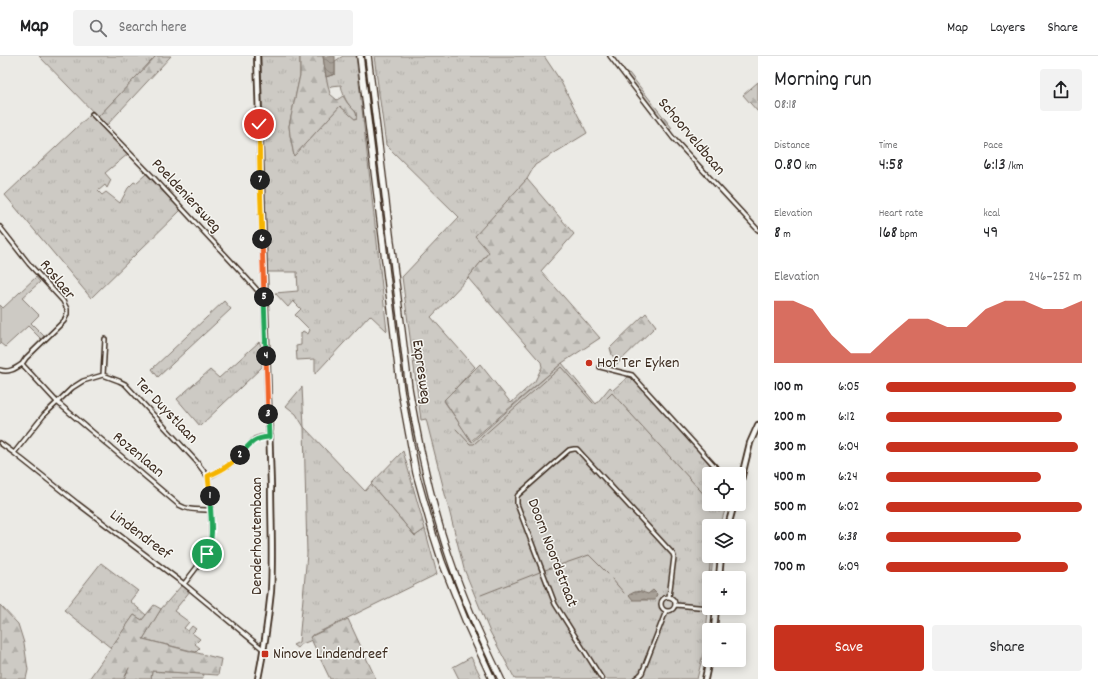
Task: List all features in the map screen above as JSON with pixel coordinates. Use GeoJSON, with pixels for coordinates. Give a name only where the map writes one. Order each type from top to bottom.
{"type":"FeatureCollection","features":[{"type":"Feature","properties":{"kind":"highway","name":"Expresweg"},"geometry":{"type":"LineString","coordinates":[[360,56],[401,391],[416,473],[442,562],[466,622],[492,679]]}},
{"type":"Feature","properties":{"kind":"highway","name":"Expresweg"},"geometry":{"type":"LineString","coordinates":[[368,56],[409,388],[416,428],[432,500],[450,560],[479,634],[501,679]]}},
{"type":"Feature","properties":{"kind":"street","name":"Denderhoutembaan"},"geometry":{"type":"LineString","coordinates":[[257,56],[271,486],[271,583],[264,650],[258,679]]}},
{"type":"Feature","properties":{"kind":"street","name":"Schoorveldbaan"},"geometry":{"type":"LineString","coordinates":[[610,56],[673,138],[758,230]]}},
{"type":"Feature","properties":{"kind":"street","name":"Poeldeniersweg"},"geometry":{"type":"LineString","coordinates":[[92,114],[154,178],[258,291],[264,294]]}},
{"type":"Feature","properties":{"kind":"street","name":"Roslaer"},"geometry":{"type":"LineString","coordinates":[[0,227],[29,264],[64,301],[67,309],[67,314],[64,321],[26,358],[22,364],[5,372],[0,370]]}},
{"type":"Feature","properties":{"kind":"street"},"geometry":{"type":"LineString","coordinates":[[14,452],[44,415],[72,388],[83,381],[103,375],[105,339]]}},
{"type":"Feature","properties":{"kind":"street"},"geometry":{"type":"LineString","coordinates":[[22,364],[57,402]]}},
{"type":"Feature","properties":{"kind":"street"},"geometry":{"type":"LineString","coordinates":[[600,367],[632,375],[716,467]]}},
{"type":"Feature","properties":{"kind":"street","name":"Ter Duystlaan"},"geometry":{"type":"LineString","coordinates":[[103,375],[119,380],[129,388],[208,476]]}},
{"type":"Feature","properties":{"kind":"street","name":"Rozenlaan"},"geometry":{"type":"LineString","coordinates":[[57,402],[179,505],[189,509],[210,510]]}},
{"type":"Feature","properties":{"kind":"street"},"geometry":{"type":"LineString","coordinates":[[744,467],[750,443],[758,426]]}},
{"type":"Feature","properties":{"kind":"street"},"geometry":{"type":"LineString","coordinates":[[184,584],[209,549],[211,538],[210,492],[208,476],[229,465],[255,440],[261,437],[269,437]]}},
{"type":"Feature","properties":{"kind":"street","name":"Lindendreef"},"geometry":{"type":"LineString","coordinates":[[0,443],[14,452],[77,503],[184,584],[264,650]]}},
{"type":"Feature","properties":{"kind":"street","name":"Doorn Noordstraat"},"geometry":{"type":"LineString","coordinates":[[602,679],[555,604],[517,504],[518,495],[569,450],[574,448],[578,449],[673,554],[674,557],[670,597]]}},
{"type":"Feature","properties":{"kind":"street"},"geometry":{"type":"LineString","coordinates":[[670,597],[674,600],[676,605],[672,611],[666,611],[662,607],[662,602],[665,598],[670,597]]}},
{"type":"Feature","properties":{"kind":"street"},"geometry":{"type":"LineString","coordinates":[[676,605],[702,607]]}},
{"type":"Feature","properties":{"kind":"street"},"geometry":{"type":"LineString","coordinates":[[635,679],[642,673],[666,611]]}},
{"type":"Feature","properties":{"kind":"street"},"geometry":{"type":"LineString","coordinates":[[705,679],[708,667]]}},
{"type":"Feature","properties":{"kind":"green space"},"geometry":{"type":"Polygon","coordinates":[[[39,56],[156,56],[98,117],[39,56]]]}},
{"type":"Feature","properties":{"kind":"green space"},"geometry":{"type":"Polygon","coordinates":[[[156,56],[171,56],[106,126],[98,117],[156,56]]]}},
{"type":"Feature","properties":{"kind":"green space"},"geometry":{"type":"Polygon","coordinates":[[[261,56],[300,56],[300,75],[289,126],[294,156],[340,106],[356,120],[356,112],[346,100],[341,85],[331,86],[328,89],[326,77],[335,74],[335,61],[343,56],[356,56],[387,331],[370,315],[315,374],[315,359],[297,360],[296,346],[301,345],[301,333],[303,331],[308,334],[310,330],[295,315],[301,309],[293,301],[288,307],[275,293],[298,291],[297,272],[266,272],[261,56]]]}},
{"type":"Feature","properties":{"kind":"green space"},"geometry":{"type":"Polygon","coordinates":[[[300,56],[323,56],[330,94],[337,100],[343,96],[355,112],[356,120],[340,106],[294,156],[289,126],[300,75],[300,56]]]}},
{"type":"Feature","properties":{"kind":"green space"},"geometry":{"type":"Polygon","coordinates":[[[374,56],[544,56],[560,80],[587,133],[535,165],[527,179],[476,236],[489,252],[468,278],[431,317],[475,367],[444,401],[472,442],[562,363],[596,404],[610,387],[613,390],[628,377],[632,378],[672,421],[712,467],[702,467],[702,511],[725,511],[722,519],[702,519],[702,563],[712,563],[712,571],[702,571],[702,615],[708,615],[707,623],[702,623],[702,658],[697,679],[515,679],[489,630],[464,569],[426,419],[421,420],[402,277],[459,217],[386,145],[374,56]]]}},
{"type":"Feature","properties":{"kind":"green space"},"geometry":{"type":"Polygon","coordinates":[[[629,73],[672,128],[669,131],[625,75],[629,73]]]}},
{"type":"Feature","properties":{"kind":"green space"},"geometry":{"type":"Polygon","coordinates":[[[758,82],[758,112],[743,95],[758,82]]]}},
{"type":"Feature","properties":{"kind":"green space"},"geometry":{"type":"Polygon","coordinates":[[[90,115],[128,154],[105,173],[111,180],[107,188],[105,185],[98,191],[102,195],[106,192],[120,203],[128,188],[146,174],[181,210],[91,298],[5,195],[90,115]]]}},
{"type":"Feature","properties":{"kind":"green space"},"geometry":{"type":"Polygon","coordinates":[[[527,179],[574,234],[541,271],[600,338],[562,363],[471,441],[444,400],[480,364],[511,403],[535,381],[542,367],[541,362],[468,278],[489,252],[475,236],[527,179]]]}},
{"type":"Feature","properties":{"kind":"green space"},"geometry":{"type":"Polygon","coordinates":[[[36,277],[40,282],[22,298],[39,315],[31,323],[44,336],[41,339],[28,326],[5,347],[0,343],[0,305],[3,308],[36,277]]]}},
{"type":"Feature","properties":{"kind":"green space"},"geometry":{"type":"Polygon","coordinates":[[[224,301],[231,309],[158,377],[152,369],[224,301]]]}},
{"type":"Feature","properties":{"kind":"green space"},"geometry":{"type":"Polygon","coordinates":[[[646,313],[656,326],[615,366],[611,363],[615,359],[610,348],[646,313]]]}},
{"type":"Feature","properties":{"kind":"green space"},"geometry":{"type":"Polygon","coordinates":[[[259,342],[261,345],[262,367],[200,426],[177,399],[210,370],[219,378],[259,342]]]}},
{"type":"Feature","properties":{"kind":"green space"},"geometry":{"type":"Polygon","coordinates":[[[302,387],[304,427],[296,414],[286,406],[302,387]]]}},
{"type":"Feature","properties":{"kind":"green space"},"geometry":{"type":"Polygon","coordinates":[[[304,427],[365,491],[371,484],[415,536],[425,529],[437,574],[311,636],[312,640],[297,648],[293,645],[299,642],[307,554],[304,427]]]}},
{"type":"Feature","properties":{"kind":"green space"},"geometry":{"type":"Polygon","coordinates":[[[403,451],[425,529],[415,536],[371,484],[403,451]]]}},
{"type":"Feature","properties":{"kind":"green space"},"geometry":{"type":"Polygon","coordinates":[[[101,563],[138,591],[130,601],[146,615],[142,620],[134,615],[111,648],[64,610],[101,563]]]}},
{"type":"Feature","properties":{"kind":"green space"},"geometry":{"type":"Polygon","coordinates":[[[182,585],[190,591],[174,611],[189,622],[184,628],[188,631],[192,626],[196,629],[192,633],[200,639],[195,644],[200,648],[196,652],[143,639],[161,609],[182,585]]]}},
{"type":"Feature","properties":{"kind":"green space"},"geometry":{"type":"Polygon","coordinates":[[[0,605],[18,624],[24,643],[28,670],[26,679],[0,679],[0,605]]]}},
{"type":"Feature","properties":{"kind":"green space"},"geometry":{"type":"Polygon","coordinates":[[[154,605],[161,609],[143,639],[221,659],[218,675],[152,671],[151,679],[89,679],[134,615],[142,620],[154,605]]]}},
{"type":"Feature","properties":{"kind":"green space"},"geometry":{"type":"Polygon","coordinates":[[[348,619],[376,679],[330,679],[310,637],[348,619]]]}},
{"type":"Feature","properties":{"kind":"green space"},"geometry":{"type":"Polygon","coordinates":[[[471,657],[482,679],[459,679],[453,667],[471,657]]]}},
{"type":"Feature","properties":{"kind":"green space"},"geometry":{"type":"Polygon","coordinates":[[[152,671],[204,674],[203,679],[151,679],[152,671]]]}},
{"type":"Feature","properties":{"kind":"water"},"geometry":{"type":"Polygon","coordinates":[[[323,56],[335,56],[335,74],[326,77],[323,56]]]}},
{"type":"Feature","properties":{"kind":"water"},"geometry":{"type":"Polygon","coordinates":[[[653,590],[657,594],[655,600],[633,600],[629,595],[634,592],[648,594],[653,590]]]}},
{"type":"Feature","properties":{"kind":"waterway"},"geometry":{"type":"LineString","coordinates":[[456,429],[470,444],[474,444],[561,367],[593,403]]}},
{"type":"Feature","properties":{"kind":"waterway"},"geometry":{"type":"LineString","coordinates":[[607,398],[612,393],[702,492]]}},
{"type":"Feature","properties":{"kind":"waterway"},"geometry":{"type":"LineString","coordinates":[[545,570],[589,555],[608,574]]}},
{"type":"Feature","properties":{"kind":"waterway"},"geometry":{"type":"LineString","coordinates":[[709,571],[710,564]]}},
{"type":"Feature","properties":{"kind":"waterway"},"geometry":{"type":"LineString","coordinates":[[481,595],[540,572]]}},
{"type":"Feature","properties":{"kind":"waterway"},"geometry":{"type":"LineString","coordinates":[[612,579],[624,593]]}},
{"type":"Feature","properties":{"kind":"waterway"},"geometry":{"type":"LineString","coordinates":[[124,679],[129,668]]}},
{"type":"Feature","properties":{"kind":"place","name":"Hof Ter Eyken"},"geometry":{"type":"Point","coordinates":[589,363]}},
{"type":"Feature","properties":{"kind":"place","name":"Ninove Lindendreef"},"geometry":{"type":"Point","coordinates":[265,654]}},
{"type":"Feature","properties":{"kind":"route"},"geometry":{"type":"LineString","coordinates":[[207,554],[211,544],[210,492],[208,476],[229,465],[255,440],[261,437],[269,437],[259,124]]}}]}
